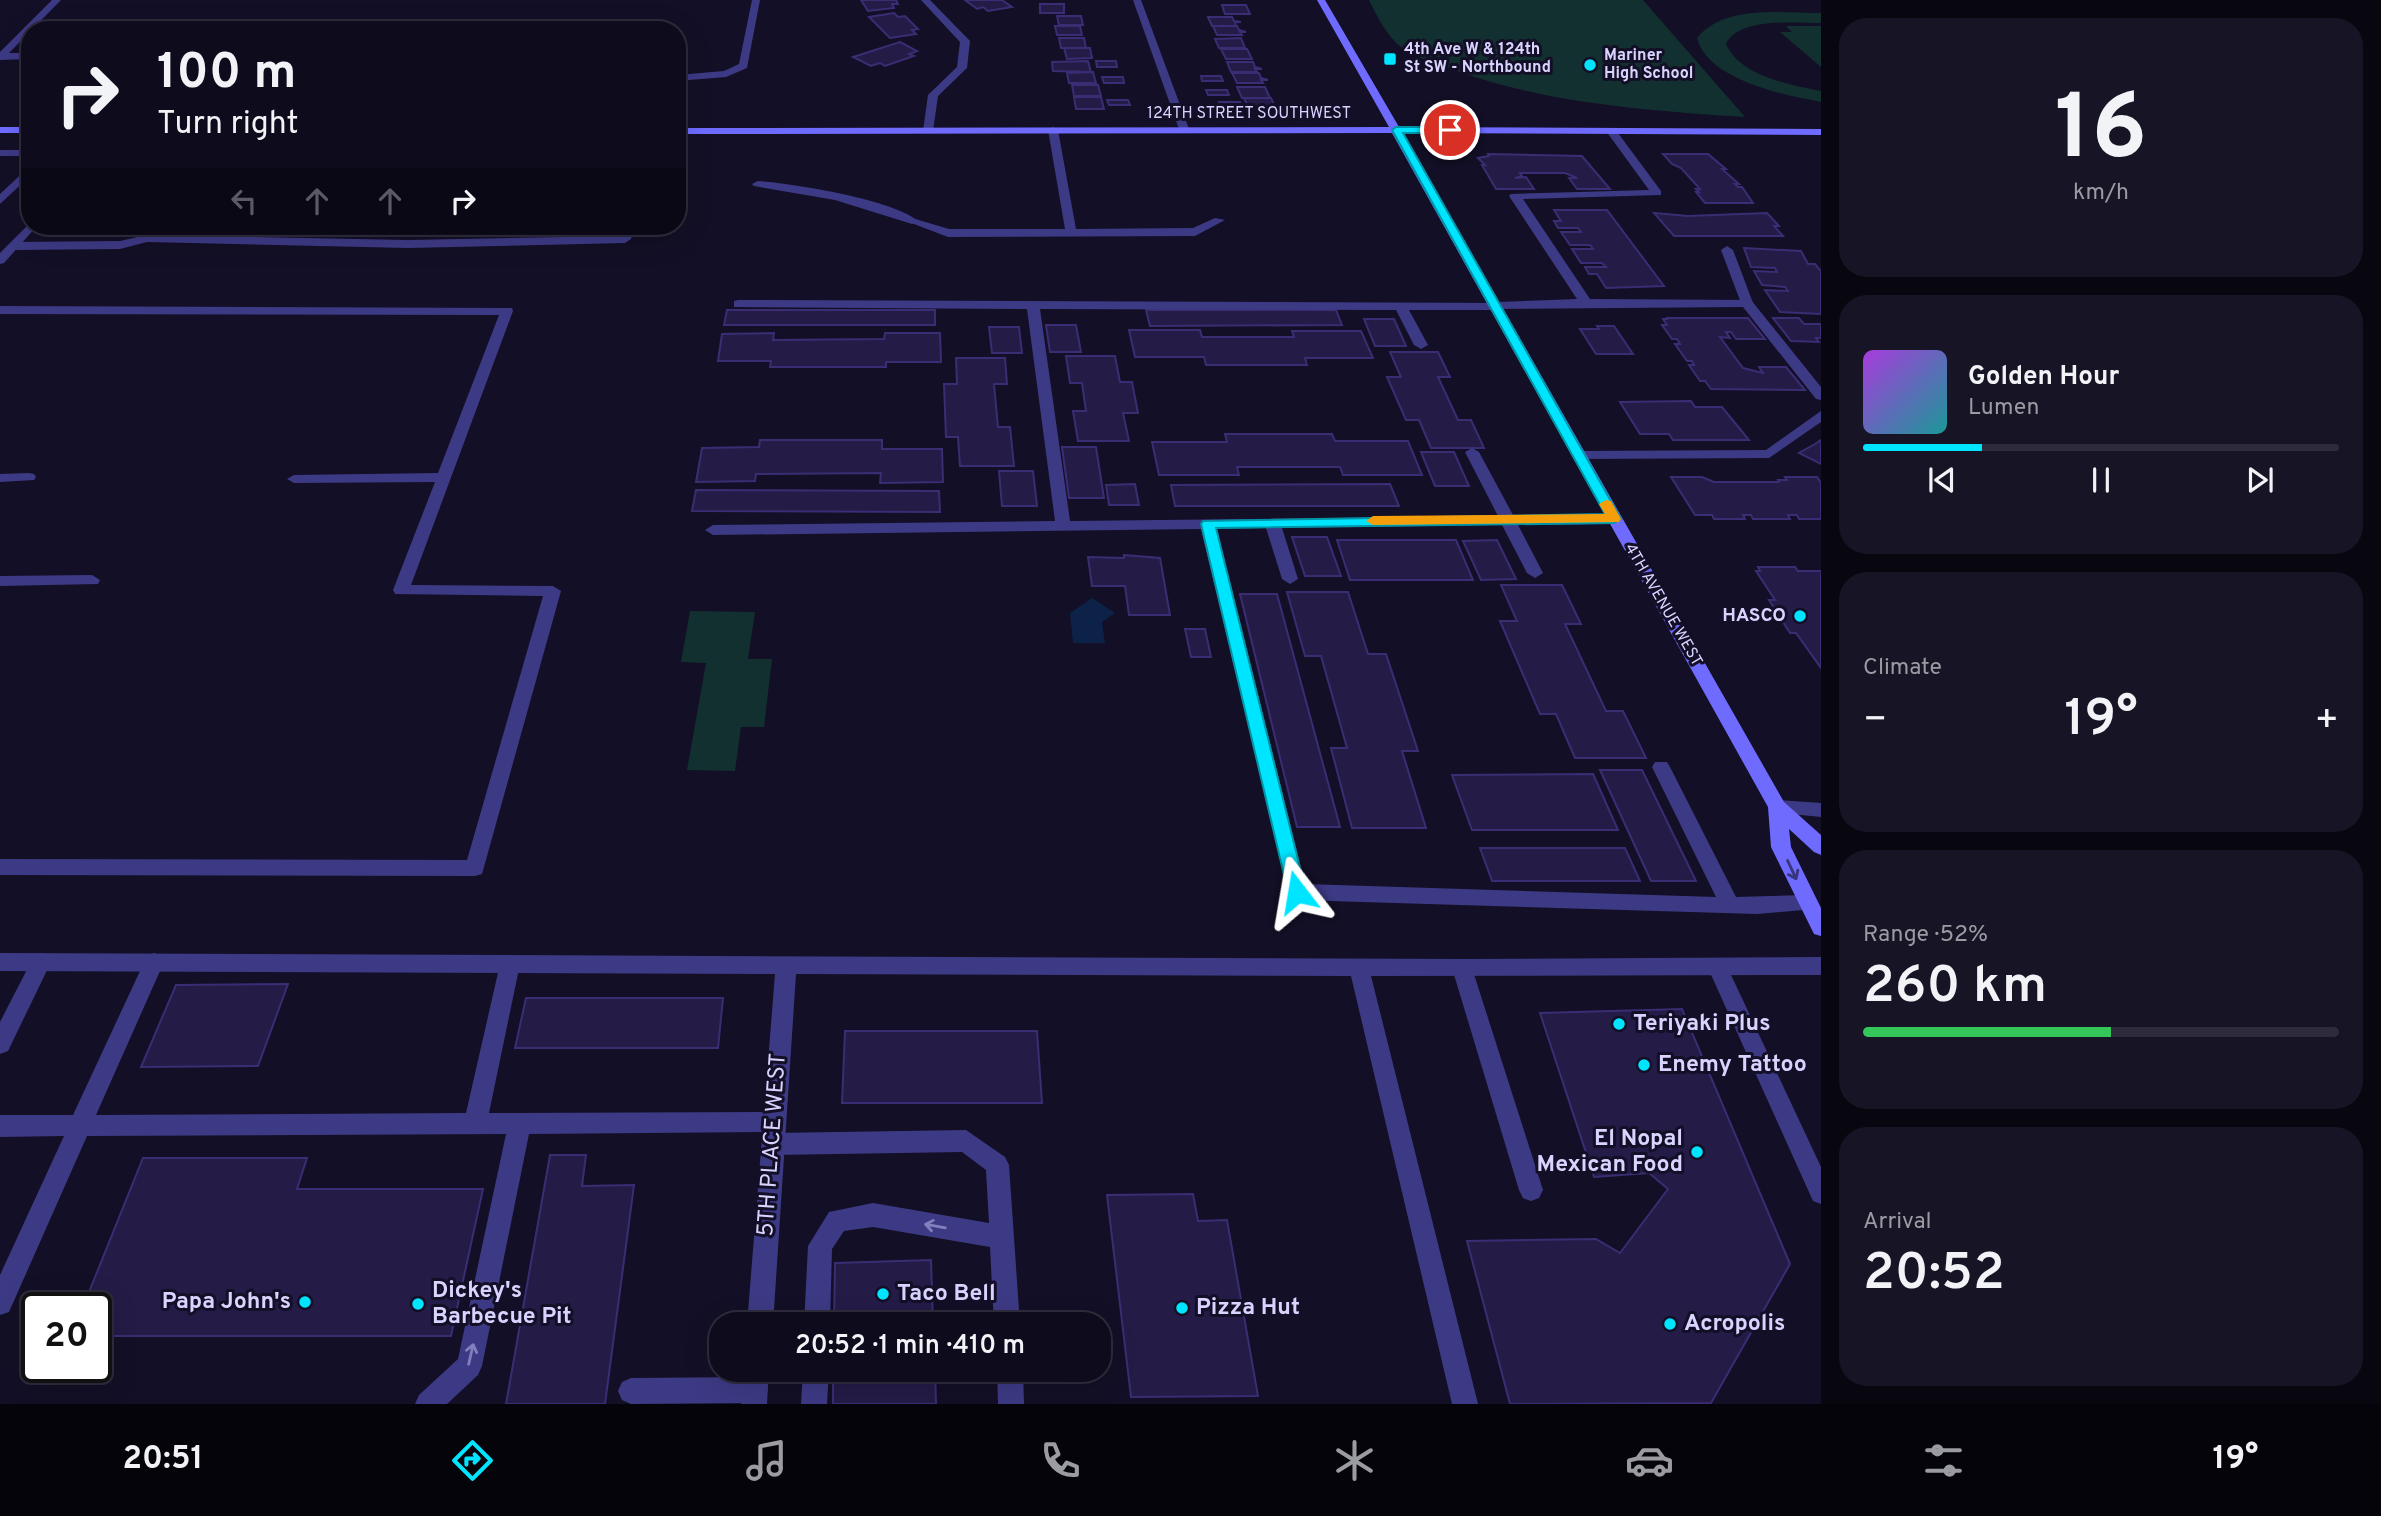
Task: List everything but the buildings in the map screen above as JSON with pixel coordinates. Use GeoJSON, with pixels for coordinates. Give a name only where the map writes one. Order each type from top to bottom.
{"type":"FeatureCollection","features":[{"type":"Feature","properties":{"kind":"street"},"geometry":{"type":"LineString","coordinates":[[36,21],[57,0]]}},
{"type":"Feature","properties":{"kind":"street"},"geometry":{"type":"LineString","coordinates":[[686,77],[726,74],[744,66],[756,0]]}},
{"type":"Feature","properties":{"kind":"street"},"geometry":{"type":"LineString","coordinates":[[925,0],[965,41],[962,68],[933,95],[928,131]]}},
{"type":"Feature","properties":{"kind":"street"},"geometry":{"type":"LineString","coordinates":[[1137,0],[1184,129]]}},
{"type":"Feature","properties":{"kind":"street","name":"4TH AVENUE WEST"},"geometry":{"type":"LineString","coordinates":[[1321,0],[1777,807],[1821,847]]}},
{"type":"Feature","properties":{"kind":"street"},"geometry":{"type":"LineString","coordinates":[[0,57],[21,36]]}},
{"type":"Feature","properties":{"kind":"street"},"geometry":{"type":"LineString","coordinates":[[0,57],[21,56]]}},
{"type":"Feature","properties":{"kind":"street","name":"124TH STREET SOUTHWEST"},"geometry":{"type":"LineString","coordinates":[[686,131],[1184,129],[1821,132]]}},
{"type":"Feature","properties":{"kind":"street"},"geometry":{"type":"LineString","coordinates":[[0,130],[21,130]]}},
{"type":"Feature","properties":{"kind":"street"},"geometry":{"type":"LineString","coordinates":[[1053,130],[1070,232]]}},
{"type":"Feature","properties":{"kind":"street"},"geometry":{"type":"LineString","coordinates":[[1586,303],[1516,196],[1657,193],[1611,131]]}},
{"type":"Feature","properties":{"kind":"street"},"geometry":{"type":"LineString","coordinates":[[0,153],[21,153]]}},
{"type":"Feature","properties":{"kind":"street"},"geometry":{"type":"LineString","coordinates":[[0,201],[21,179]]}},
{"type":"Feature","properties":{"kind":"street"},"geometry":{"type":"LineString","coordinates":[[758,184],[811,190],[948,233],[1195,232],[1219,220]]}},
{"type":"Feature","properties":{"kind":"street"},"geometry":{"type":"LineString","coordinates":[[0,260],[23,235]]}},
{"type":"Feature","properties":{"kind":"street"},"geometry":{"type":"LineString","coordinates":[[13,246],[120,245],[143,235]]}},
{"type":"Feature","properties":{"kind":"street"},"geometry":{"type":"LineString","coordinates":[[185,235],[408,244],[625,239],[626,235]]}},
{"type":"Feature","properties":{"kind":"street"},"geometry":{"type":"LineString","coordinates":[[292,239],[295,235]]}},
{"type":"Feature","properties":{"kind":"street"},"geometry":{"type":"LineString","coordinates":[[476,241],[478,235]]}},
{"type":"Feature","properties":{"kind":"street"},"geometry":{"type":"LineString","coordinates":[[546,240],[548,235]]}},
{"type":"Feature","properties":{"kind":"street"},"geometry":{"type":"LineString","coordinates":[[1727,250],[1747,303],[1821,396]]}},
{"type":"Feature","properties":{"kind":"street"},"geometry":{"type":"LineString","coordinates":[[738,304],[1401,307],[1747,303]]}},
{"type":"Feature","properties":{"kind":"street"},"geometry":{"type":"LineString","coordinates":[[1033,306],[1063,525]]}},
{"type":"Feature","properties":{"kind":"street"},"geometry":{"type":"LineString","coordinates":[[1401,307],[1421,345]]}},
{"type":"Feature","properties":{"kind":"street"},"geometry":{"type":"LineString","coordinates":[[0,310],[507,312],[401,590],[553,591],[475,869],[0,867]]}},
{"type":"Feature","properties":{"kind":"street"},"geometry":{"type":"LineString","coordinates":[[1578,454],[1769,454],[1821,415]]}},
{"type":"Feature","properties":{"kind":"street"},"geometry":{"type":"LineString","coordinates":[[1472,453],[1535,573]]}},
{"type":"Feature","properties":{"kind":"street"},"geometry":{"type":"LineString","coordinates":[[0,478],[29,477]]}},
{"type":"Feature","properties":{"kind":"street"},"geometry":{"type":"LineString","coordinates":[[294,479],[444,477]]}},
{"type":"Feature","properties":{"kind":"street"},"geometry":{"type":"LineString","coordinates":[[713,530],[1614,519]]}},
{"type":"Feature","properties":{"kind":"street"},"geometry":{"type":"LineString","coordinates":[[1272,522],[1290,579]]}},
{"type":"Feature","properties":{"kind":"street"},"geometry":{"type":"LineString","coordinates":[[1208,524],[1297,892],[1730,905],[1807,903]]}},
{"type":"Feature","properties":{"kind":"street"},"geometry":{"type":"LineString","coordinates":[[0,581],[92,580]]}},
{"type":"Feature","properties":{"kind":"street"},"geometry":{"type":"LineString","coordinates":[[1661,767],[1730,905]]}},
{"type":"Feature","properties":{"kind":"street"},"geometry":{"type":"LineString","coordinates":[[1777,807],[1821,810]]}},
{"type":"Feature","properties":{"kind":"street","name":"4TH AVENUE WEST"},"geometry":{"type":"LineString","coordinates":[[1777,807],[1781,847],[1821,928]]}},
{"type":"Feature","properties":{"kind":"street"},"geometry":{"type":"LineString","coordinates":[[0,962],[1359,968],[1821,966]]}},
{"type":"Feature","properties":{"kind":"street"},"geometry":{"type":"LineString","coordinates":[[0,1044],[41,962]]}},
{"type":"Feature","properties":{"kind":"street"},"geometry":{"type":"LineString","coordinates":[[0,1303],[154,962]]}},
{"type":"Feature","properties":{"kind":"street"},"geometry":{"type":"LineString","coordinates":[[475,1124],[510,964]]}},
{"type":"Feature","properties":{"kind":"street","name":"5TH PLACE WEST"},"geometry":{"type":"LineString","coordinates":[[761,1312],[786,965]]}},
{"type":"Feature","properties":{"kind":"street"},"geometry":{"type":"LineString","coordinates":[[1359,968],[1465,1404]]}},
{"type":"Feature","properties":{"kind":"street"},"geometry":{"type":"LineString","coordinates":[[1462,968],[1531,1190]]}},
{"type":"Feature","properties":{"kind":"street"},"geometry":{"type":"LineString","coordinates":[[1718,968],[1821,1193]]}},
{"type":"Feature","properties":{"kind":"street"},"geometry":{"type":"LineString","coordinates":[[0,1126],[520,1123],[966,1141],[997,1166],[1006,1312]]}},
{"type":"Feature","properties":{"kind":"street"},"geometry":{"type":"LineString","coordinates":[[428,1404],[469,1366],[520,1123]]}},
{"type":"Feature","properties":{"kind":"street"},"geometry":{"type":"LineString","coordinates":[[817,1312],[820,1246],[837,1220],[873,1215],[1002,1237]]}},
{"type":"Feature","properties":{"kind":"street"},"geometry":{"type":"LineString","coordinates":[[814,1404],[815,1382]]}},
{"type":"Feature","properties":{"kind":"street"},"geometry":{"type":"LineString","coordinates":[[1011,1382],[1012,1404]]}},
{"type":"Feature","properties":{"kind":"street"},"geometry":{"type":"LineString","coordinates":[[631,1391],[755,1388]]}},
{"type":"Feature","properties":{"kind":"green space"},"geometry":{"type":"Polygon","coordinates":[[[1369,0],[1643,0],[1745,117],[1591,103],[1477,78],[1406,51],[1387,32],[1369,0]]]}},
{"type":"Feature","properties":{"kind":"green space"},"geometry":{"type":"Polygon","coordinates":[[[1772,12],[1821,13],[1821,23],[1755,25],[1733,35],[1726,44],[1733,55],[1754,72],[1781,82],[1821,91],[1821,102],[1768,90],[1731,75],[1704,53],[1697,38],[1708,27],[1738,15],[1772,12]]]}},
{"type":"Feature","properties":{"kind":"green space"},"geometry":{"type":"Polygon","coordinates":[[[1786,26],[1821,26],[1821,67],[1780,32],[1792,32],[1786,26]]]}},
{"type":"Feature","properties":{"kind":"green space"},"geometry":{"type":"Polygon","coordinates":[[[690,611],[755,612],[748,659],[772,659],[764,727],[741,727],[735,771],[687,770],[706,663],[681,662],[690,611]]]}},
{"type":"Feature","properties":{"kind":"water"},"geometry":{"type":"Polygon","coordinates":[[[1092,598],[1115,613],[1102,622],[1105,643],[1073,643],[1070,613],[1092,598]]]}},
{"type":"Feature","properties":{"kind":"slow traffic"},"geometry":{"type":"LineString","coordinates":[[1373,521],[1614,519],[1606,504]]}},
{"type":"Feature","properties":{"kind":"place","name":"4th Ave W & 124th St SW - Northbound"},"geometry":{"type":"Point","coordinates":[1390,59]}},
{"type":"Feature","properties":{"kind":"place","name":"Mariner High School"},"geometry":{"type":"Point","coordinates":[1590,65]}},
{"type":"Feature","properties":{"kind":"place","name":"HASCO"},"geometry":{"type":"Point","coordinates":[1800,616]}},
{"type":"Feature","properties":{"kind":"place","name":"Teriyaki Plus"},"geometry":{"type":"Point","coordinates":[1619,1024]}},
{"type":"Feature","properties":{"kind":"place","name":"Enemy Tattoo"},"geometry":{"type":"Point","coordinates":[1644,1065]}},
{"type":"Feature","properties":{"kind":"place","name":"El Nopal Mexican Food"},"geometry":{"type":"Point","coordinates":[1697,1152]}},
{"type":"Feature","properties":{"kind":"place","name":"Taco Bell"},"geometry":{"type":"Point","coordinates":[883,1294]}},
{"type":"Feature","properties":{"kind":"place","name":"Papa John's"},"geometry":{"type":"Point","coordinates":[305,1302]}},
{"type":"Feature","properties":{"kind":"place","name":"Dickey's Barbecue Pit"},"geometry":{"type":"Point","coordinates":[418,1304]}},
{"type":"Feature","properties":{"kind":"place","name":"Pizza Hut"},"geometry":{"type":"Point","coordinates":[1182,1308]}},
{"type":"Feature","properties":{"kind":"place","name":"Acropolis"},"geometry":{"type":"Point","coordinates":[1670,1324]}},
{"type":"Feature","properties":{"kind":"route"},"geometry":{"type":"LineString","coordinates":[[1297,892],[1208,524],[1614,519],[1396,130],[1450,130]]}}]}
